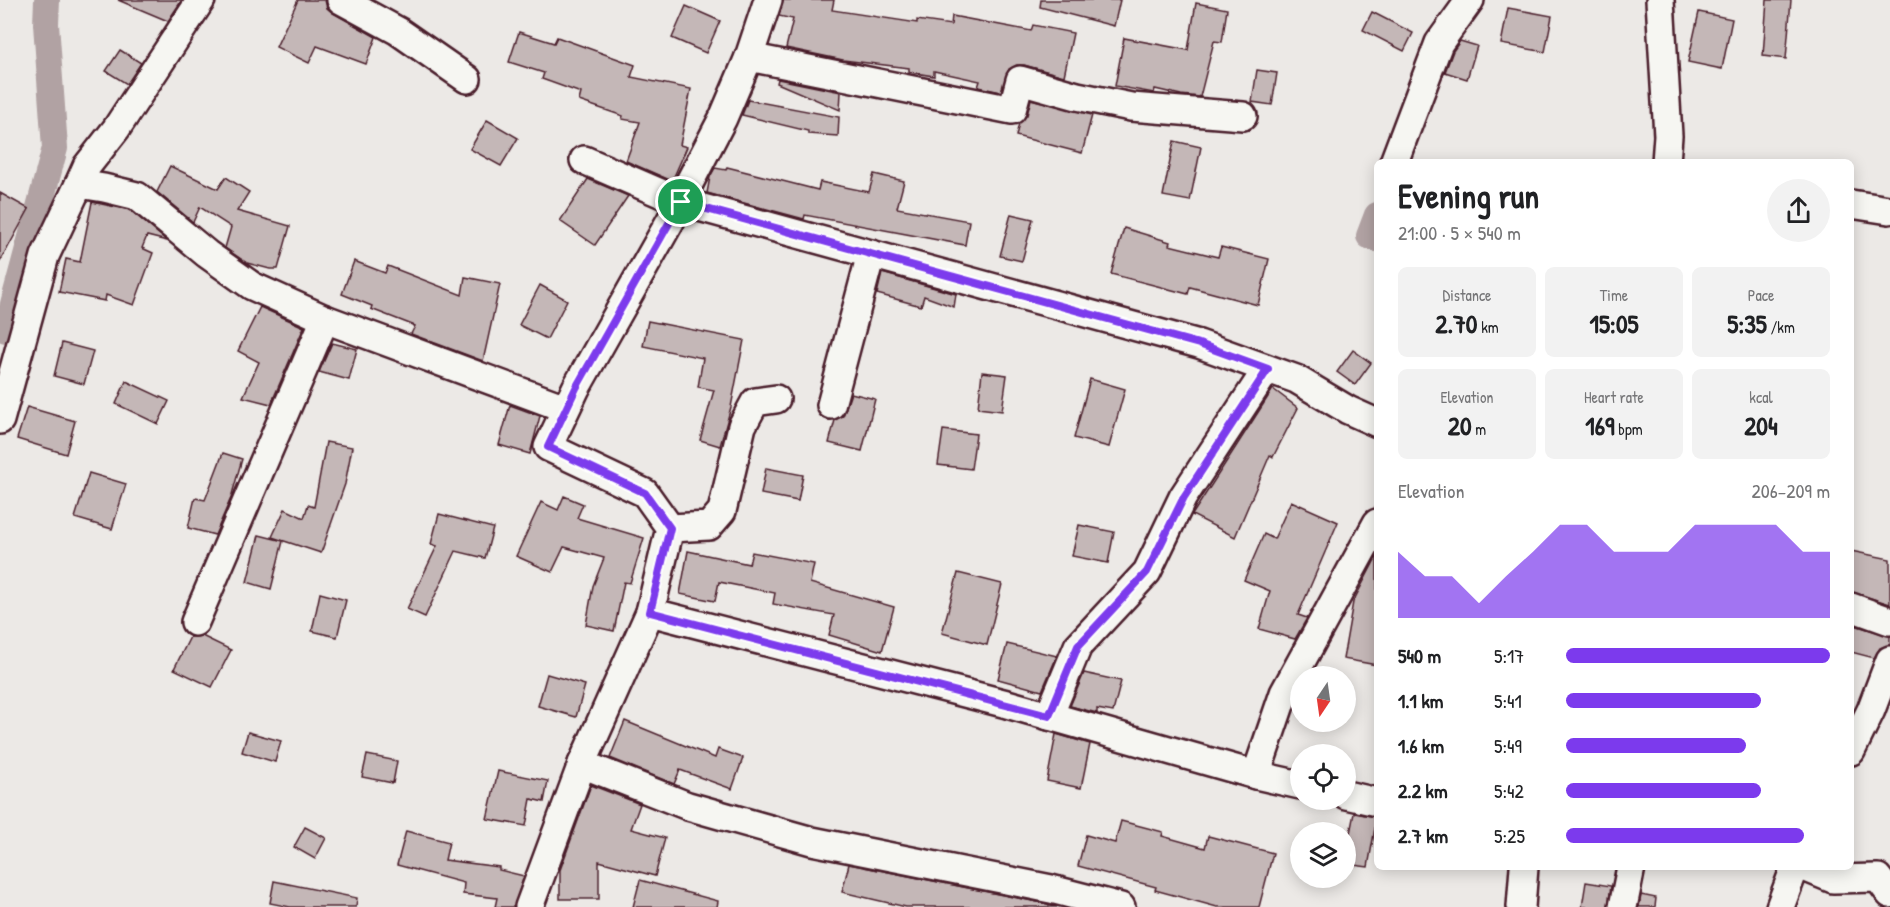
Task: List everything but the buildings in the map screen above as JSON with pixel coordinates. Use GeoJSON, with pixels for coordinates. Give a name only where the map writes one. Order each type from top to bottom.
{"type":"FeatureCollection","features":[{"type":"Feature","properties":{"kind":"street"},"geometry":{"type":"LineString","coordinates":[[0,420],[9,350],[45,256],[87,166],[116,129],[201,0]]}},
{"type":"Feature","properties":{"kind":"street"},"geometry":{"type":"LineString","coordinates":[[341,0],[398,31],[467,79]]}},
{"type":"Feature","properties":{"kind":"street"},"geometry":{"type":"LineString","coordinates":[[529,907],[582,764],[650,612],[670,528],[645,493],[548,447],[565,408],[681,202],[723,118],[749,57],[768,0]]}},
{"type":"Feature","properties":{"kind":"street"},"geometry":{"type":"LineString","coordinates":[[1395,159],[1439,43],[1470,0]]}},
{"type":"Feature","properties":{"kind":"street"},"geometry":{"type":"LineString","coordinates":[[1660,0],[1668,136],[1666,159]]}},
{"type":"Feature","properties":{"kind":"street"},"geometry":{"type":"LineString","coordinates":[[749,57],[1012,110],[1020,80],[1077,96],[1131,107],[1243,116]]}},
{"type":"Feature","properties":{"kind":"street"},"geometry":{"type":"LineString","coordinates":[[584,160],[681,202],[1199,344],[1296,379],[1348,410],[1374,422]]}},
{"type":"Feature","properties":{"kind":"street"},"geometry":{"type":"LineString","coordinates":[[79,184],[137,196],[207,254],[252,286],[325,319],[565,408]]}},
{"type":"Feature","properties":{"kind":"street"},"geometry":{"type":"LineString","coordinates":[[1854,204],[1889,210]]}},
{"type":"Feature","properties":{"kind":"street"},"geometry":{"type":"LineString","coordinates":[[831,405],[871,254]]}},
{"type":"Feature","properties":{"kind":"street"},"geometry":{"type":"LineString","coordinates":[[195,622],[325,319]]}},
{"type":"Feature","properties":{"kind":"street"},"geometry":{"type":"LineString","coordinates":[[1049,716],[1078,646],[1147,572],[1184,497],[1268,369]]}},
{"type":"Feature","properties":{"kind":"street"},"geometry":{"type":"LineString","coordinates":[[670,528],[708,526],[722,511],[742,426],[755,402],[776,399]]}},
{"type":"Feature","properties":{"kind":"street"},"geometry":{"type":"LineString","coordinates":[[1256,775],[1284,693],[1374,528]]}},
{"type":"Feature","properties":{"kind":"street"},"geometry":{"type":"LineString","coordinates":[[1854,608],[1890,621]]}},
{"type":"Feature","properties":{"kind":"street"},"geometry":{"type":"LineString","coordinates":[[650,612],[1049,716],[1290,783]]}},
{"type":"Feature","properties":{"kind":"street"},"geometry":{"type":"LineString","coordinates":[[1854,745],[1871,710],[1890,660]]}},
{"type":"Feature","properties":{"kind":"street"},"geometry":{"type":"LineString","coordinates":[[582,764],[688,807],[812,841],[1047,898],[1121,907]]}},
{"type":"Feature","properties":{"kind":"street"},"geometry":{"type":"LineString","coordinates":[[1356,797],[1374,801]]}},
{"type":"Feature","properties":{"kind":"street"},"geometry":{"type":"LineString","coordinates":[[1521,907],[1524,870]]}},
{"type":"Feature","properties":{"kind":"street"},"geometry":{"type":"LineString","coordinates":[[1623,907],[1630,870]]}},
{"type":"Feature","properties":{"kind":"street"},"geometry":{"type":"LineString","coordinates":[[1780,907],[1794,870]]}},
{"type":"Feature","properties":{"kind":"street"},"geometry":{"type":"LineString","coordinates":[[1811,870],[1833,879],[1878,878],[1890,894]]}},
{"type":"Feature","properties":{"kind":"waterway"},"geometry":{"type":"LineString","coordinates":[[6,330],[55,148],[46,24],[47,0]]}},
{"type":"Feature","properties":{"kind":"waterway"},"geometry":{"type":"LineString","coordinates":[[1374,223],[1369,236],[1374,238]]}},
{"type":"Feature","properties":{"kind":"route"},"geometry":{"type":"LineString","coordinates":[[681,202],[1199,344],[1268,369],[1184,497],[1147,572],[1078,646],[1049,716],[650,612],[670,528],[645,493],[548,447],[565,408],[681,202]]}}]}
